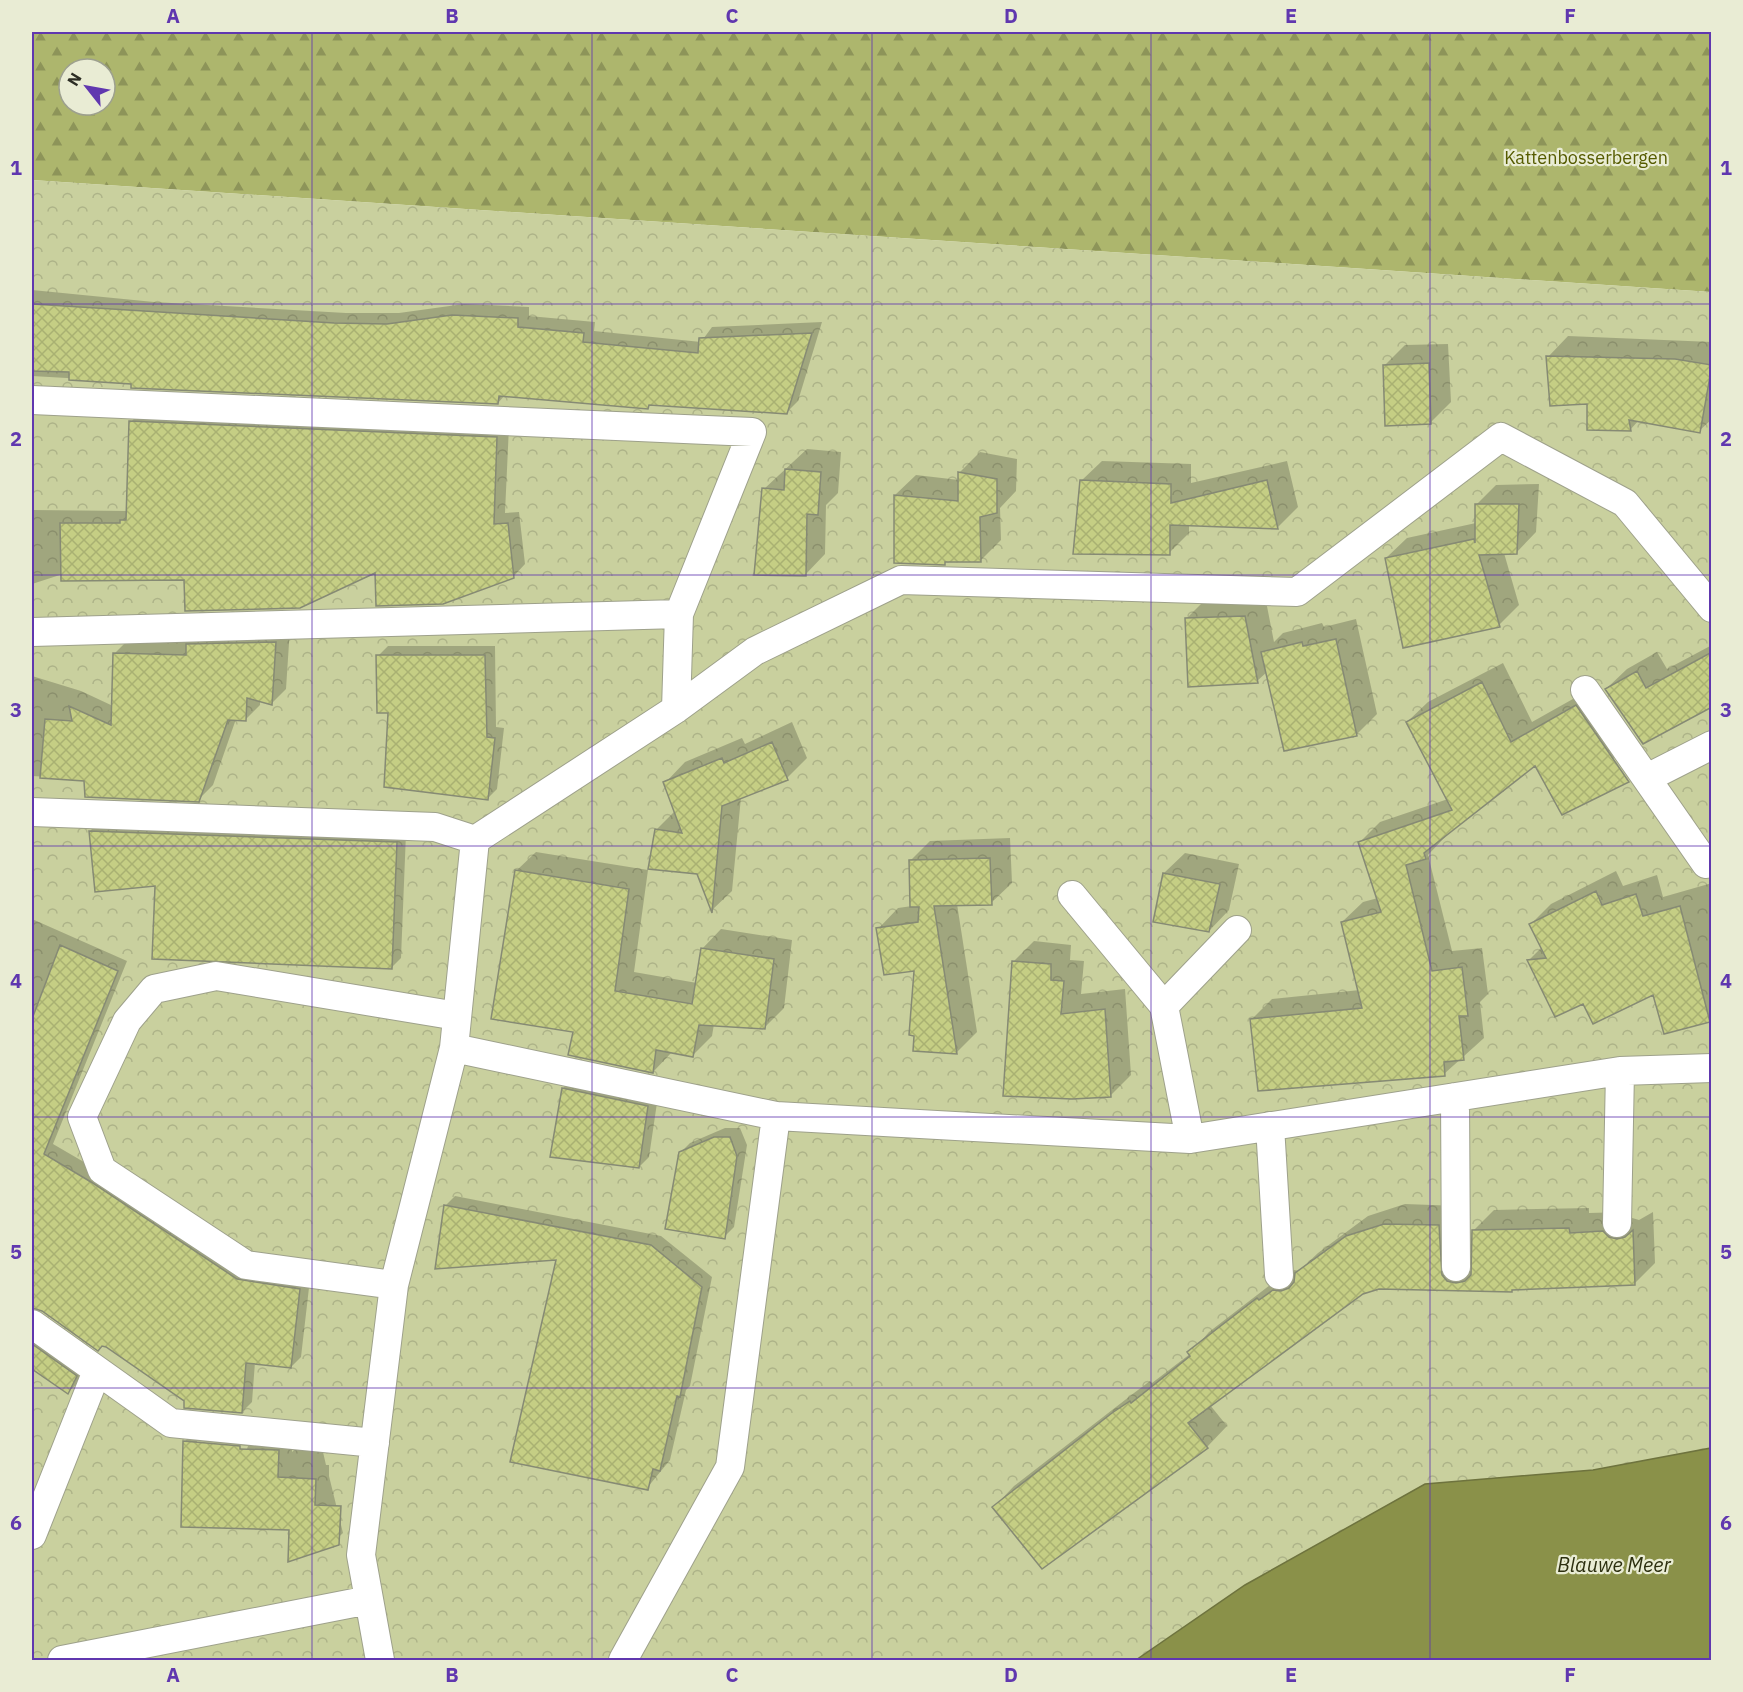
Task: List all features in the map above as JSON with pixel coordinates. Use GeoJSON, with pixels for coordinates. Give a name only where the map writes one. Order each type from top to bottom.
{"type":"FeatureCollection","features":[{"type":"Feature","properties":{"kind":"lane"},"geometry":{"type":"LineString","coordinates":[[32,400],[752,432],[679,614],[676,709]]}},
{"type":"Feature","properties":{"kind":"lane"},"geometry":{"type":"LineString","coordinates":[[475,840],[676,709],[755,651],[901,580],[1297,592],[1501,436],[1625,503],[1712,608]]}},
{"type":"Feature","properties":{"kind":"lane"},"geometry":{"type":"LineString","coordinates":[[32,632],[679,614]]}},
{"type":"Feature","properties":{"kind":"lane"},"geometry":{"type":"LineString","coordinates":[[1585,690],[1706,864]]}},
{"type":"Feature","properties":{"kind":"lane"},"geometry":{"type":"LineString","coordinates":[[1647,778],[1712,745]]}},
{"type":"Feature","properties":{"kind":"lane"},"geometry":{"type":"LineString","coordinates":[[32,812],[435,827],[475,840]]}},
{"type":"Feature","properties":{"kind":"lane"},"geometry":{"type":"LineString","coordinates":[[380,1660],[362,1555],[394,1285],[454,1048],[475,840]]}},
{"type":"Feature","properties":{"kind":"lane"},"geometry":{"type":"LineString","coordinates":[[1072,895],[1164,1006],[1190,1138]]}},
{"type":"Feature","properties":{"kind":"lane"},"geometry":{"type":"LineString","coordinates":[[1164,1006],[1237,930]]}},
{"type":"Feature","properties":{"kind":"lane"},"geometry":{"type":"LineString","coordinates":[[394,1285],[246,1265],[102,1170],[82,1117],[127,1021],[154,989],[216,976],[457,1016]]}},
{"type":"Feature","properties":{"kind":"lane"},"geometry":{"type":"LineString","coordinates":[[454,1048],[776,1116],[1190,1138],[1620,1071],[1712,1068]]}},
{"type":"Feature","properties":{"kind":"lane"},"geometry":{"type":"LineString","coordinates":[[1617,1223],[1620,1071]]}},
{"type":"Feature","properties":{"kind":"lane"},"geometry":{"type":"LineString","coordinates":[[1455,1097],[1456,1268]]}},
{"type":"Feature","properties":{"kind":"lane"},"geometry":{"type":"LineString","coordinates":[[623,1660],[730,1467],[776,1116]]}},
{"type":"Feature","properties":{"kind":"lane"},"geometry":{"type":"LineString","coordinates":[[1270,1126],[1279,1275]]}},
{"type":"Feature","properties":{"kind":"lane"},"geometry":{"type":"LineString","coordinates":[[32,1324],[171,1423],[375,1443]]}},
{"type":"Feature","properties":{"kind":"lane"},"geometry":{"type":"LineString","coordinates":[[32,1535],[97,1371]]}},
{"type":"Feature","properties":{"kind":"lane"},"geometry":{"type":"LineString","coordinates":[[62,1660],[369,1600]]}},
{"type":"Feature","properties":{"kind":"green space","name":"Kattenbosserbergen"},"geometry":{"type":"Polygon","coordinates":[[[32,32],[1711,32],[1711,292],[32,180],[32,32]]]}},
{"type":"Feature","properties":{"kind":"green space","name":"Blauwe Meer"},"geometry":{"type":"Polygon","coordinates":[[[32,180],[1711,292],[1711,1660],[32,1660],[32,180]]]}},
{"type":"Feature","properties":{"kind":"water","name":"Blauwe Meer"},"geometry":{"type":"Polygon","coordinates":[[[1711,1448],[1711,1660],[1136,1660],[1245,1585],[1425,1484],[1593,1470],[1711,1448]]]}},
{"type":"Feature","properties":{"kind":"building"},"geometry":{"type":"Polygon","coordinates":[[[32,304],[334,323],[387,324],[452,315],[518,318],[518,327],[584,333],[583,342],[698,353],[699,338],[812,333],[787,414],[649,405],[648,409],[499,396],[498,404],[131,388],[131,384],[69,380],[69,372],[32,371],[32,304]]]}},
{"type":"Feature","properties":{"kind":"building"},"geometry":{"type":"Polygon","coordinates":[[[1546,356],[1675,359],[1712,365],[1700,433],[1629,420],[1631,431],[1587,430],[1587,404],[1550,406],[1546,356]]]}},
{"type":"Feature","properties":{"kind":"building"},"geometry":{"type":"Polygon","coordinates":[[[1429,363],[1431,424],[1385,426],[1383,365],[1429,363]]]}},
{"type":"Feature","properties":{"kind":"building"},"geometry":{"type":"Polygon","coordinates":[[[129,421],[497,437],[494,524],[508,523],[514,578],[443,604],[376,606],[375,573],[300,608],[185,611],[184,580],[61,581],[60,523],[120,523],[120,520],[126,520],[129,421]]]}},
{"type":"Feature","properties":{"kind":"building"},"geometry":{"type":"Polygon","coordinates":[[[785,469],[821,472],[818,515],[807,514],[806,576],[754,575],[762,488],[784,490],[785,469]]]}},
{"type":"Feature","properties":{"kind":"building"},"geometry":{"type":"Polygon","coordinates":[[[958,472],[997,479],[997,513],[980,517],[981,562],[945,562],[945,565],[894,563],[894,495],[958,501],[958,472]]]}},
{"type":"Feature","properties":{"kind":"building"},"geometry":{"type":"Polygon","coordinates":[[[1080,480],[1171,484],[1171,503],[1267,480],[1278,529],[1170,525],[1170,555],[1073,554],[1080,480]]]}},
{"type":"Feature","properties":{"kind":"building"},"geometry":{"type":"Polygon","coordinates":[[[1475,504],[1519,504],[1517,554],[1479,555],[1500,627],[1403,648],[1385,558],[1474,539],[1475,543],[1475,504]]]}},
{"type":"Feature","properties":{"kind":"building"},"geometry":{"type":"Polygon","coordinates":[[[1245,616],[1258,683],[1188,687],[1185,618],[1245,616]]]}},
{"type":"Feature","properties":{"kind":"building"},"geometry":{"type":"Polygon","coordinates":[[[1336,639],[1357,736],[1284,751],[1261,652],[1302,642],[1303,646],[1336,639]]]}},
{"type":"Feature","properties":{"kind":"building"},"geometry":{"type":"Polygon","coordinates":[[[276,642],[272,705],[247,698],[246,721],[228,720],[199,802],[85,797],[84,781],[40,778],[45,719],[72,721],[69,706],[111,725],[113,653],[186,655],[186,644],[276,642]]]}},
{"type":"Feature","properties":{"kind":"building"},"geometry":{"type":"Polygon","coordinates":[[[1712,652],[1712,707],[1643,744],[1605,689],[1637,671],[1646,688],[1712,652]]]}},
{"type":"Feature","properties":{"kind":"building"},"geometry":{"type":"Polygon","coordinates":[[[376,655],[485,655],[487,737],[495,738],[488,800],[384,787],[388,713],[377,713],[376,655]]]}},
{"type":"Feature","properties":{"kind":"building"},"geometry":{"type":"Polygon","coordinates":[[[1482,682],[1511,742],[1576,705],[1629,782],[1562,815],[1535,766],[1424,853],[1426,859],[1406,865],[1432,971],[1462,967],[1468,1016],[1459,1016],[1464,1060],[1444,1062],[1445,1076],[1258,1091],[1250,1019],[1362,1008],[1341,922],[1381,912],[1358,842],[1452,810],[1406,722],[1482,682]]]}},
{"type":"Feature","properties":{"kind":"building"},"geometry":{"type":"Polygon","coordinates":[[[772,742],[788,780],[722,806],[712,913],[697,874],[648,869],[655,829],[682,833],[663,782],[722,758],[724,763],[772,742]]]}},
{"type":"Feature","properties":{"kind":"building"},"geometry":{"type":"Polygon","coordinates":[[[89,831],[397,842],[392,969],[152,959],[155,886],[95,892],[89,831]]]}},
{"type":"Feature","properties":{"kind":"building"},"geometry":{"type":"Polygon","coordinates":[[[990,858],[992,905],[934,906],[957,1054],[913,1051],[914,1036],[909,1035],[914,971],[884,975],[876,928],[918,922],[919,907],[910,907],[909,860],[990,858]]]}},
{"type":"Feature","properties":{"kind":"building"},"geometry":{"type":"Polygon","coordinates":[[[515,870],[629,889],[615,991],[692,1004],[701,948],[774,959],[765,1029],[699,1025],[693,1057],[656,1050],[653,1073],[568,1055],[573,1032],[491,1019],[515,870]]]}},
{"type":"Feature","properties":{"kind":"building"},"geometry":{"type":"Polygon","coordinates":[[[1163,873],[1220,884],[1209,932],[1153,922],[1163,873]]]}},
{"type":"Feature","properties":{"kind":"building"},"geometry":{"type":"Polygon","coordinates":[[[1596,891],[1602,905],[1636,894],[1643,916],[1680,906],[1710,1022],[1664,1034],[1653,995],[1593,1024],[1583,1004],[1555,1017],[1527,960],[1546,958],[1529,924],[1596,891]]]}},
{"type":"Feature","properties":{"kind":"building"},"geometry":{"type":"Polygon","coordinates":[[[60,945],[118,971],[44,1154],[91,1182],[237,1279],[300,1289],[291,1368],[246,1363],[242,1413],[184,1408],[184,1401],[106,1347],[102,1346],[98,1351],[42,1311],[32,1308],[32,1019],[60,945]]]}},
{"type":"Feature","properties":{"kind":"building"},"geometry":{"type":"Polygon","coordinates":[[[1012,961],[1051,964],[1051,980],[1064,981],[1061,1014],[1105,1009],[1111,1097],[1072,1099],[1003,1096],[1012,961]]]}},
{"type":"Feature","properties":{"kind":"building"},"geometry":{"type":"Polygon","coordinates":[[[562,1088],[648,1106],[639,1168],[550,1157],[562,1088]]]}},
{"type":"Feature","properties":{"kind":"building"},"geometry":{"type":"Polygon","coordinates":[[[714,1137],[730,1137],[737,1156],[725,1239],[665,1229],[679,1152],[714,1137]]]}},
{"type":"Feature","properties":{"kind":"building"},"geometry":{"type":"Polygon","coordinates":[[[444,1205],[651,1245],[702,1287],[680,1397],[677,1396],[660,1471],[653,1469],[648,1490],[510,1462],[556,1260],[435,1269],[444,1205]]]}},
{"type":"Feature","properties":{"kind":"building"},"geometry":{"type":"Polygon","coordinates":[[[1384,1224],[1439,1225],[1442,1275],[1447,1281],[1456,1283],[1465,1281],[1471,1275],[1472,1230],[1569,1228],[1570,1233],[1603,1231],[1609,1237],[1617,1239],[1625,1237],[1633,1230],[1635,1285],[1512,1290],[1512,1292],[1379,1289],[1363,1294],[1188,1423],[1208,1448],[1042,1569],[992,1507],[1112,1413],[1130,1401],[1131,1403],[1190,1356],[1187,1352],[1257,1298],[1259,1300],[1273,1290],[1281,1291],[1289,1288],[1294,1282],[1295,1273],[1346,1236],[1384,1224]]]}},
{"type":"Feature","properties":{"kind":"building"},"geometry":{"type":"Polygon","coordinates":[[[32,1344],[77,1376],[68,1394],[32,1369],[32,1344]]]}},
{"type":"Feature","properties":{"kind":"building"},"geometry":{"type":"Polygon","coordinates":[[[183,1441],[240,1446],[240,1449],[279,1450],[278,1477],[316,1479],[315,1505],[341,1506],[339,1545],[288,1562],[289,1530],[181,1527],[183,1441]]]}}]}
